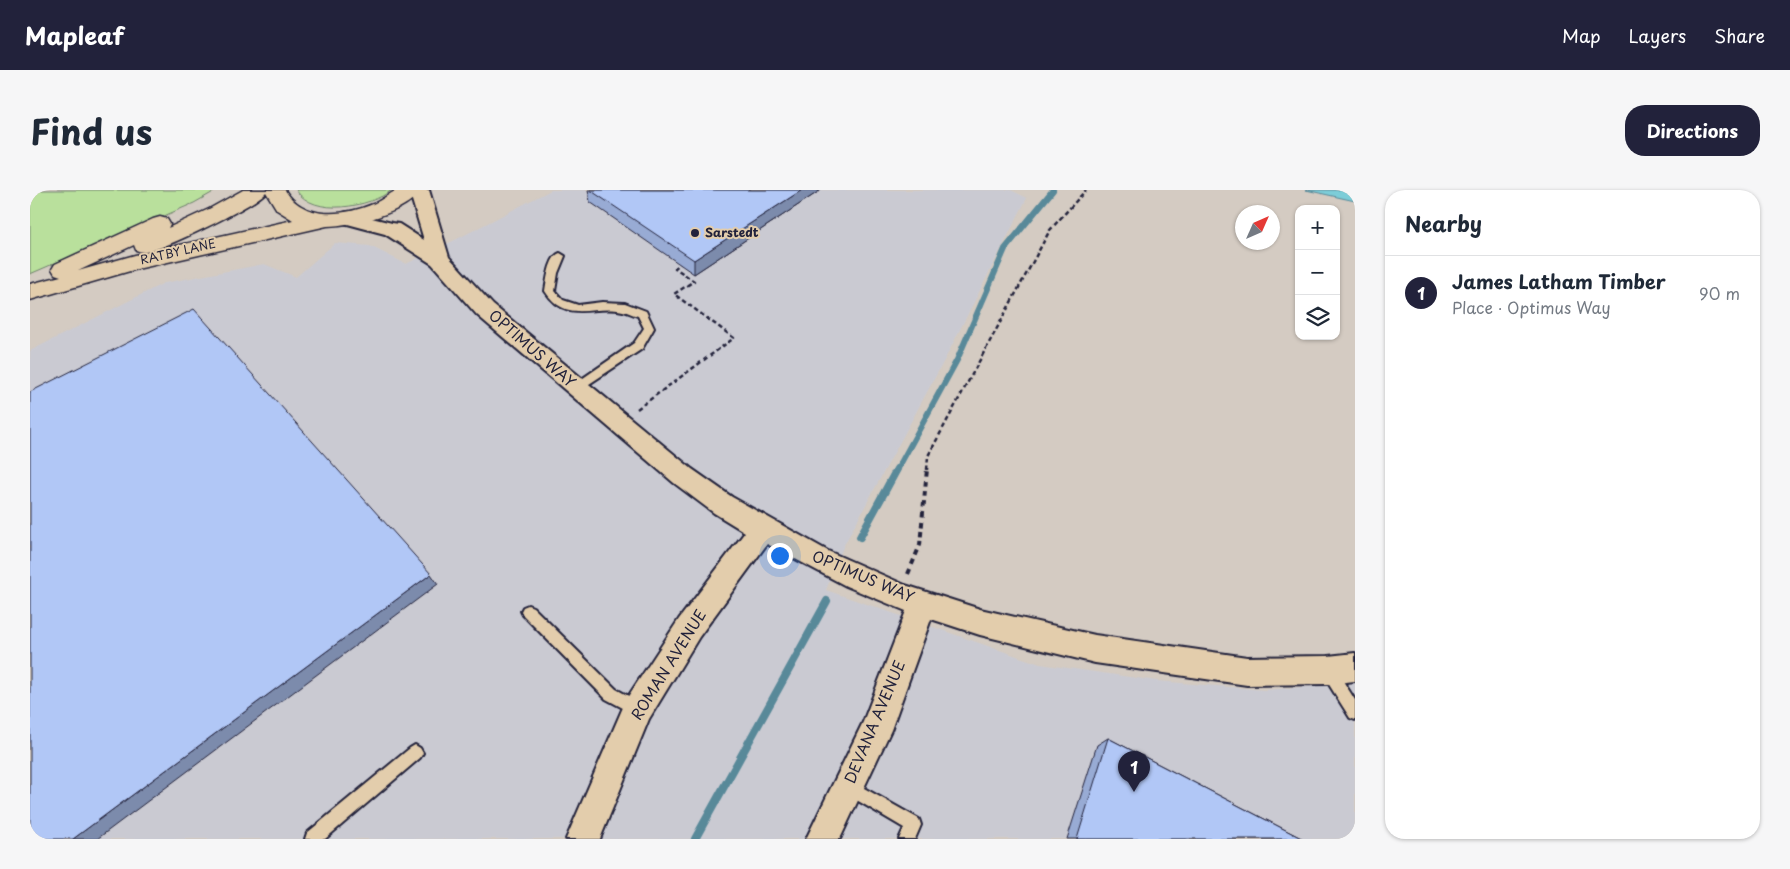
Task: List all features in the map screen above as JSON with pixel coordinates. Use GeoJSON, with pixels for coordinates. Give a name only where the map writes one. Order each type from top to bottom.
{"type":"FeatureCollection","features":[{"type":"Feature","properties":{"kind":"main road","name":"RATBY LANE"},"geometry":{"type":"LineString","coordinates":[[32,286],[231,190]]}},
{"type":"Feature","properties":{"kind":"main road","name":"RATBY LANE"},"geometry":{"type":"LineString","coordinates":[[32,286],[174,234],[226,210],[258,190]]}},
{"type":"Feature","properties":{"kind":"main road"},"geometry":{"type":"LineString","coordinates":[[275,190],[280,201],[291,210],[307,216],[337,219]]}},
{"type":"Feature","properties":{"kind":"main road","name":"RATBY LANE"},"geometry":{"type":"LineString","coordinates":[[32,286],[380,210],[399,200],[411,190]]}},
{"type":"Feature","properties":{"kind":"street"},"geometry":{"type":"LineString","coordinates":[[419,190],[434,234],[439,259]]}},
{"type":"Feature","properties":{"kind":"street","name":"OPTIMUS WAY"},"geometry":{"type":"LineString","coordinates":[[337,219],[392,229],[439,259],[485,310],[683,476],[723,505],[818,559],[912,599],[980,622],[1095,649],[1247,671],[1328,670],[1355,666]]}},
{"type":"Feature","properties":{"kind":"street","name":"ROMAN AVENUE"},"geometry":{"type":"LineString","coordinates":[[582,839],[638,709],[689,628],[764,529]]}},
{"type":"Feature","properties":{"kind":"street","name":"DEVANA AVENUE"},"geometry":{"type":"LineString","coordinates":[[822,839],[875,730],[912,599]]}},
{"type":"Feature","properties":{"kind":"lane"},"geometry":{"type":"LineString","coordinates":[[560,256],[550,291],[559,303],[578,309],[602,306],[625,307],[642,314],[649,328],[638,346],[576,388]]}},
{"type":"Feature","properties":{"kind":"lane"},"geometry":{"type":"LineString","coordinates":[[528,611],[611,694],[638,709]]}},
{"type":"Feature","properties":{"kind":"lane"},"geometry":{"type":"LineString","coordinates":[[1328,670],[1355,713]]}},
{"type":"Feature","properties":{"kind":"lane"},"geometry":{"type":"LineString","coordinates":[[313,839],[415,753]]}},
{"type":"Feature","properties":{"kind":"lane"},"geometry":{"type":"LineString","coordinates":[[848,787],[912,825],[907,839]]}},
{"type":"Feature","properties":{"kind":"path"},"geometry":{"type":"LineString","coordinates":[[912,599],[920,545],[928,456],[1050,230],[1086,190]]}},
{"type":"Feature","properties":{"kind":"path"},"geometry":{"type":"LineString","coordinates":[[619,423],[734,338],[674,294],[694,281],[675,268],[680,264]]}},
{"type":"Feature","properties":{"kind":"shaded area"},"geometry":{"type":"Polygon","coordinates":[[[551,190],[1011,190],[1027,198],[945,359],[843,547],[826,590],[1040,664],[1157,681],[1264,690],[1355,683],[1355,839],[30,839],[30,351],[164,283],[264,264],[296,277],[335,243],[370,246],[406,264],[551,190]]]}},
{"type":"Feature","properties":{"kind":"green space"},"geometry":{"type":"Polygon","coordinates":[[[30,190],[217,190],[194,203],[30,274],[30,190]]]}},
{"type":"Feature","properties":{"kind":"green space"},"geometry":{"type":"Polygon","coordinates":[[[296,190],[392,190],[382,196],[357,205],[328,207],[304,199],[296,190]]]}},
{"type":"Feature","properties":{"kind":"water"},"geometry":{"type":"Polygon","coordinates":[[[1306,190],[1355,190],[1355,201],[1306,190]]]}},
{"type":"Feature","properties":{"kind":"building","name":"Sarstedt"},"geometry":{"type":"Polygon","coordinates":[[[590,190],[802,190],[694,260],[590,190]]]}},
{"type":"Feature","properties":{"kind":"building"},"geometry":{"type":"Polygon","coordinates":[[[194,309],[431,574],[73,839],[30,839],[30,392],[194,309]]]}},
{"type":"Feature","properties":{"kind":"building"},"geometry":{"type":"Polygon","coordinates":[[[1108,738],[1303,839],[1077,839],[1108,738]]]}},
{"type":"Feature","properties":{"kind":"waterway"},"geometry":{"type":"LineString","coordinates":[[897,470],[957,360],[1005,249],[1053,190]]}},
{"type":"Feature","properties":{"kind":"waterway"},"geometry":{"type":"LineString","coordinates":[[860,537],[897,469]]}},
{"type":"Feature","properties":{"kind":"waterway"},"geometry":{"type":"LineString","coordinates":[[695,839],[827,601]]}},
{"type":"Feature","properties":{"kind":"place","name":"Sarstedt"},"geometry":{"type":"Point","coordinates":[695,233]}},
{"type":"Feature","properties":{"kind":"place","name":"James Latham Timber"},"geometry":{"type":"Point","coordinates":[1134,792]}}]}
